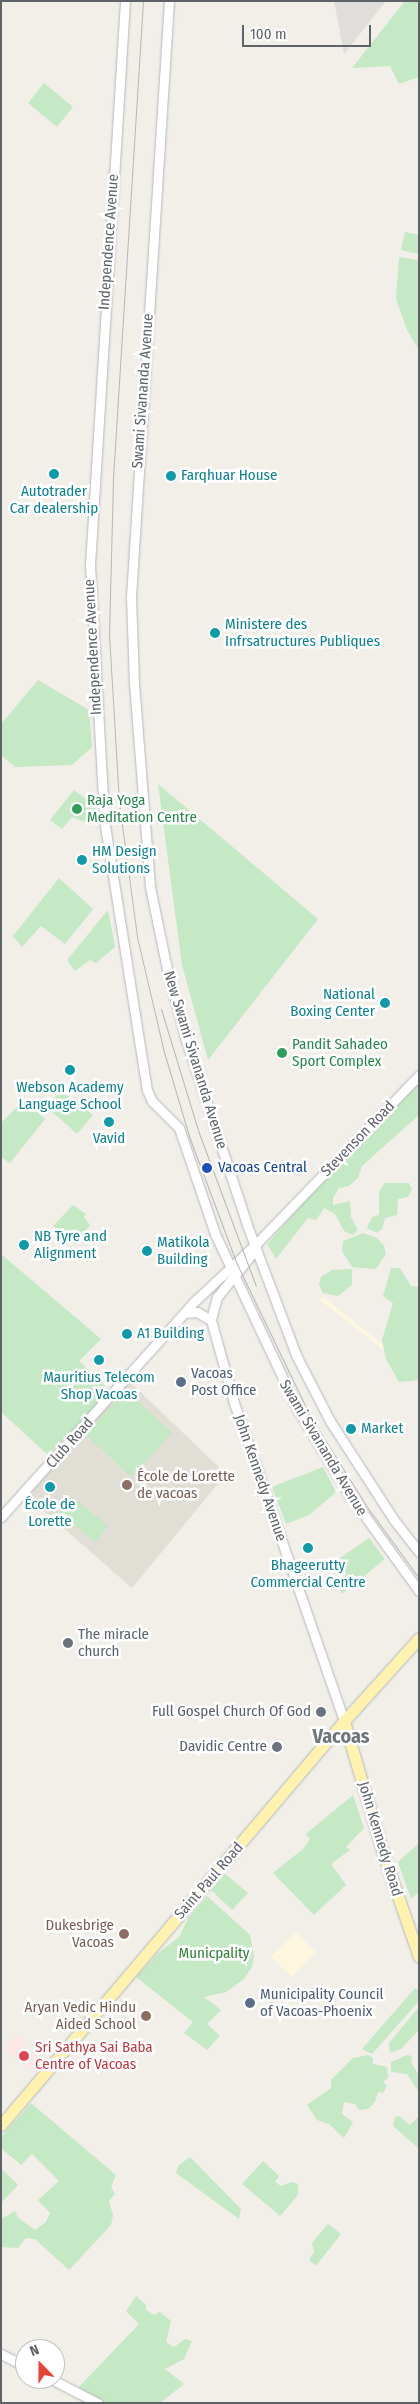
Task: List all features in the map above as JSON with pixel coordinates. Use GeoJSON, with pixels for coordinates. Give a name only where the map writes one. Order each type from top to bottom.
{"type":"FeatureCollection","features":[{"type":"Feature","properties":{"kind":"main road","name":"Saint Paul Road"},"geometry":{"type":"LineString","coordinates":[[1,2124],[344,1721],[419,1638]]}},
{"type":"Feature","properties":{"kind":"main road","name":"John Kennedy Road"},"geometry":{"type":"LineString","coordinates":[[344,1721],[382,1850],[419,1957]]}},
{"type":"Feature","properties":{"kind":"street","name":"Independence Avenue"},"geometry":{"type":"LineString","coordinates":[[125,1],[90,574],[104,819],[149,1096],[179,1128],[232,1272]]}},
{"type":"Feature","properties":{"kind":"street","name":"Swami Sivananda Avenue"},"geometry":{"type":"LineString","coordinates":[[140,781],[131,597],[169,1]]}},
{"type":"Feature","properties":{"kind":"street","name":"New Swami Sivananda Avenue"},"geometry":{"type":"LineString","coordinates":[[140,781],[150,887],[166,969],[185,1037],[256,1246]]}},
{"type":"Feature","properties":{"kind":"street","name":"Stevenson Road"},"geometry":{"type":"LineString","coordinates":[[256,1246],[419,1074]]}},
{"type":"Feature","properties":{"kind":"street","name":"Swami Sivananda Avenue"},"geometry":{"type":"LineString","coordinates":[[256,1246],[297,1357],[330,1421],[394,1520],[419,1552]]}},
{"type":"Feature","properties":{"kind":"street"},"geometry":{"type":"LineString","coordinates":[[184,1314],[197,1312],[211,1320],[220,1292],[232,1272],[256,1246]]}},
{"type":"Feature","properties":{"kind":"street","name":"Swami Sivananda Avenue"},"geometry":{"type":"LineString","coordinates":[[232,1272],[247,1296],[298,1410],[349,1494],[419,1592]]}},
{"type":"Feature","properties":{"kind":"street","name":"Club Road"},"geometry":{"type":"LineString","coordinates":[[1,1517],[184,1314],[232,1272]]}},
{"type":"Feature","properties":{"kind":"street"},"geometry":{"type":"LineString","coordinates":[[220,1292],[230,1289],[247,1296]]}},
{"type":"Feature","properties":{"kind":"street","name":"John Kennedy Avenue"},"geometry":{"type":"LineString","coordinates":[[211,1320],[234,1403],[344,1721]]}},
{"type":"Feature","properties":{"kind":"street"},"geometry":{"type":"LineString","coordinates":[[1,2354],[15,2361]]}},
{"type":"Feature","properties":{"kind":"street"},"geometry":{"type":"LineString","coordinates":[[65,2386],[98,2403]]}},
{"type":"Feature","properties":{"kind":"shaded area"},"geometry":{"type":"Polygon","coordinates":[[[334,1],[386,1],[344,54],[334,1]]]}},
{"type":"Feature","properties":{"kind":"shaded area"},"geometry":{"type":"Polygon","coordinates":[[[323,1297],[398,1357],[396,1360],[320,1300],[323,1297]]]}},
{"type":"Feature","properties":{"kind":"shaded area","name":"École de Lorette de vacoas"},"geometry":{"type":"Polygon","coordinates":[[[130,1382],[226,1474],[132,1588],[28,1497],[77,1438],[130,1382]]]}},
{"type":"Feature","properties":{"kind":"shaded area"},"geometry":{"type":"Polygon","coordinates":[[[295,1932],[316,1952],[292,1977],[271,1957],[295,1932]]]}},
{"type":"Feature","properties":{"kind":"shaded area","name":"Sri Sathya Sai Baba Centre of Vacoas"},"geometry":{"type":"Polygon","coordinates":[[[16,2035],[25,2041],[22,2045],[44,2062],[35,2073],[5,2049],[16,2035]]]}},
{"type":"Feature","properties":{"kind":"green space"},"geometry":{"type":"Polygon","coordinates":[[[405,1],[419,1],[419,77],[399,84],[390,66],[352,68],[405,1]]]}},
{"type":"Feature","properties":{"kind":"green space"},"geometry":{"type":"Polygon","coordinates":[[[44,83],[73,107],[57,127],[28,103],[44,83]]]}},
{"type":"Feature","properties":{"kind":"green space"},"geometry":{"type":"Polygon","coordinates":[[[405,232],[419,235],[419,254],[401,250],[405,232]]]}},
{"type":"Feature","properties":{"kind":"green space"},"geometry":{"type":"Polygon","coordinates":[[[399,257],[419,260],[419,350],[407,330],[396,299],[399,257]]]}},
{"type":"Feature","properties":{"kind":"green space"},"geometry":{"type":"Polygon","coordinates":[[[38,680],[89,710],[92,747],[72,765],[15,767],[1,755],[1,724],[38,680]]]}},
{"type":"Feature","properties":{"kind":"green space"},"geometry":{"type":"Polygon","coordinates":[[[158,784],[318,919],[208,1060],[182,965],[158,784]]]}},
{"type":"Feature","properties":{"kind":"green space","name":"Raja Yoga Meditation Centre"},"geometry":{"type":"Polygon","coordinates":[[[74,790],[95,806],[96,812],[87,823],[72,817],[62,829],[50,820],[74,790]]]}},
{"type":"Feature","properties":{"kind":"green space"},"geometry":{"type":"Polygon","coordinates":[[[59,878],[93,909],[65,944],[41,926],[22,947],[13,936],[59,878]]]}},
{"type":"Feature","properties":{"kind":"green space"},"geometry":{"type":"Polygon","coordinates":[[[108,910],[115,947],[96,963],[90,960],[75,971],[67,960],[108,910]]]}},
{"type":"Feature","properties":{"kind":"green space"},"geometry":{"type":"Polygon","coordinates":[[[419,1078],[419,1115],[362,1166],[358,1178],[349,1186],[339,1188],[333,1198],[333,1205],[350,1201],[351,1217],[358,1230],[353,1235],[344,1231],[335,1214],[324,1208],[316,1220],[308,1218],[276,1259],[267,1244],[378,1118],[419,1078]]]}},
{"type":"Feature","properties":{"kind":"green space"},"geometry":{"type":"Polygon","coordinates":[[[62,1091],[93,1115],[77,1134],[49,1109],[47,1104],[62,1091]]]}},
{"type":"Feature","properties":{"kind":"green space"},"geometry":{"type":"Polygon","coordinates":[[[24,1100],[45,1119],[10,1163],[1,1157],[1,1123],[24,1100]]]}},
{"type":"Feature","properties":{"kind":"green space"},"geometry":{"type":"Polygon","coordinates":[[[385,1183],[409,1183],[412,1189],[408,1197],[398,1199],[397,1215],[385,1218],[382,1229],[377,1233],[367,1228],[372,1217],[379,1215],[379,1192],[385,1183]]]}},
{"type":"Feature","properties":{"kind":"green space"},"geometry":{"type":"Polygon","coordinates":[[[73,1205],[86,1214],[84,1217],[90,1225],[75,1245],[53,1226],[73,1205]]]}},
{"type":"Feature","properties":{"kind":"green space"},"geometry":{"type":"Polygon","coordinates":[[[363,1233],[377,1238],[384,1246],[386,1254],[376,1269],[352,1267],[342,1251],[343,1241],[363,1233]]]}},
{"type":"Feature","properties":{"kind":"green space"},"geometry":{"type":"Polygon","coordinates":[[[1,1254],[101,1339],[79,1361],[111,1391],[48,1455],[1,1412],[1,1254]]]}},
{"type":"Feature","properties":{"kind":"green space"},"geometry":{"type":"Polygon","coordinates":[[[391,1268],[400,1268],[411,1286],[419,1287],[419,1380],[399,1382],[386,1359],[382,1340],[393,1303],[383,1296],[391,1268]]]}},
{"type":"Feature","properties":{"kind":"green space"},"geometry":{"type":"Polygon","coordinates":[[[352,1269],[352,1285],[338,1296],[323,1293],[319,1285],[321,1277],[332,1270],[352,1269]]]}},
{"type":"Feature","properties":{"kind":"green space"},"geometry":{"type":"Polygon","coordinates":[[[126,1390],[172,1433],[131,1477],[85,1434],[126,1390]]]}},
{"type":"Feature","properties":{"kind":"green space"},"geometry":{"type":"Polygon","coordinates":[[[323,1467],[336,1492],[309,1515],[286,1524],[272,1487],[323,1467]]]}},
{"type":"Feature","properties":{"kind":"green space"},"geometry":{"type":"Polygon","coordinates":[[[73,1497],[108,1526],[95,1542],[59,1513],[73,1497]]]}},
{"type":"Feature","properties":{"kind":"green space"},"geometry":{"type":"Polygon","coordinates":[[[369,1538],[385,1559],[342,1594],[336,1582],[347,1574],[337,1560],[369,1538]]]}},
{"type":"Feature","properties":{"kind":"green space"},"geometry":{"type":"Polygon","coordinates":[[[353,1795],[364,1828],[346,1847],[350,1850],[331,1864],[346,1885],[314,1915],[273,1873],[303,1849],[310,1839],[306,1834],[353,1795]]]}},
{"type":"Feature","properties":{"kind":"green space"},"geometry":{"type":"Polygon","coordinates":[[[419,1843],[419,1892],[411,1899],[398,1862],[419,1843]]]}},
{"type":"Feature","properties":{"kind":"green space"},"geometry":{"type":"Polygon","coordinates":[[[225,1874],[248,1893],[232,1910],[211,1890],[225,1874]]]}},
{"type":"Feature","properties":{"kind":"green space","name":"Municpality"},"geometry":{"type":"Polygon","coordinates":[[[207,1896],[250,1935],[254,1955],[252,1967],[244,1979],[226,1992],[204,1997],[221,2010],[207,2024],[220,2036],[207,2050],[184,2033],[193,2022],[136,1977],[157,1954],[179,1937],[189,1917],[207,1896]]]}},
{"type":"Feature","properties":{"kind":"green space"},"geometry":{"type":"Polygon","coordinates":[[[415,1988],[419,1990],[419,2001],[372,2054],[362,2049],[415,1988]]]}},
{"type":"Feature","properties":{"kind":"green space"},"geometry":{"type":"Polygon","coordinates":[[[419,2007],[419,2030],[401,2049],[390,2053],[389,2043],[419,2007]]]}},
{"type":"Feature","properties":{"kind":"green space"},"geometry":{"type":"Polygon","coordinates":[[[368,2055],[373,2058],[373,2064],[387,2067],[388,2078],[383,2082],[387,2086],[383,2093],[378,2092],[375,2102],[368,2109],[359,2110],[355,2104],[344,2102],[342,2114],[353,2122],[344,2138],[329,2124],[317,2120],[307,2105],[331,2088],[331,2080],[353,2058],[368,2055]]]}},
{"type":"Feature","properties":{"kind":"green space"},"geometry":{"type":"Polygon","coordinates":[[[407,2055],[412,2056],[411,2062],[419,2076],[419,2092],[407,2074],[391,2072],[391,2062],[407,2055]]]}},
{"type":"Feature","properties":{"kind":"green space"},"geometry":{"type":"Polygon","coordinates":[[[31,2103],[116,2175],[111,2187],[115,2194],[109,2201],[113,2215],[111,2225],[69,2270],[35,2239],[26,2238],[18,2248],[1,2247],[1,2219],[15,2211],[18,2218],[35,2230],[46,2222],[50,2213],[38,2200],[59,2181],[32,2154],[21,2165],[1,2148],[1,2137],[31,2103]]]}},
{"type":"Feature","properties":{"kind":"green space"},"geometry":{"type":"Polygon","coordinates":[[[399,2116],[410,2125],[419,2116],[418,2148],[393,2126],[395,2117],[399,2116]]]}},
{"type":"Feature","properties":{"kind":"green space"},"geometry":{"type":"Polygon","coordinates":[[[190,2157],[241,2209],[239,2219],[176,2173],[179,2165],[190,2157]]]}},
{"type":"Feature","properties":{"kind":"green space"},"geometry":{"type":"Polygon","coordinates":[[[263,2161],[279,2176],[275,2182],[281,2186],[292,2182],[298,2184],[298,2195],[280,2216],[242,2184],[263,2161]]]}},
{"type":"Feature","properties":{"kind":"green space"},"geometry":{"type":"Polygon","coordinates":[[[1,2168],[18,2185],[1,2203],[1,2168]]]}},
{"type":"Feature","properties":{"kind":"green space"},"geometry":{"type":"Polygon","coordinates":[[[328,2224],[341,2234],[316,2266],[309,2260],[314,2252],[312,2243],[328,2224]]]}},
{"type":"Feature","properties":{"kind":"green space"},"geometry":{"type":"Polygon","coordinates":[[[136,2296],[146,2305],[146,2310],[154,2315],[160,2312],[171,2321],[166,2342],[174,2347],[185,2339],[192,2341],[184,2359],[165,2369],[184,2384],[160,2403],[104,2403],[77,2389],[139,2324],[126,2311],[136,2296]]]}},
{"type":"Feature","properties":{"kind":"tram line"},"geometry":{"type":"LineString","coordinates":[[143,1],[113,481],[109,634],[119,803],[137,937],[164,1052],[189,1136],[236,1262],[310,1416],[367,1507],[419,1578]]}},
{"type":"Feature","properties":{"kind":"tram line"},"geometry":{"type":"LineString","coordinates":[[161,1009],[199,1133],[256,1286]]}},
{"type":"Feature","properties":{"kind":"place","name":"Autotrader Car dealership"},"geometry":{"type":"Point","coordinates":[54,474]}},
{"type":"Feature","properties":{"kind":"place","name":"Farqhuar House"},"geometry":{"type":"Point","coordinates":[171,476]}},
{"type":"Feature","properties":{"kind":"place","name":"Ministere des Infrsatructures Publiques"},"geometry":{"type":"Point","coordinates":[215,633]}},
{"type":"Feature","properties":{"kind":"place","name":"Raja Yoga Meditation Centre"},"geometry":{"type":"Point","coordinates":[77,809]}},
{"type":"Feature","properties":{"kind":"place","name":"HM Design Solutions"},"geometry":{"type":"Point","coordinates":[82,860]}},
{"type":"Feature","properties":{"kind":"place","name":"National Boxing Center"},"geometry":{"type":"Point","coordinates":[385,1003]}},
{"type":"Feature","properties":{"kind":"place","name":"Pandit Sahadeo Sport Complex"},"geometry":{"type":"Point","coordinates":[282,1053]}},
{"type":"Feature","properties":{"kind":"place","name":"Webson Academy Language School"},"geometry":{"type":"Point","coordinates":[70,1070]}},
{"type":"Feature","properties":{"kind":"place","name":"Vavid"},"geometry":{"type":"Point","coordinates":[109,1122]}},
{"type":"Feature","properties":{"kind":"place","name":"Vacoas Central"},"geometry":{"type":"Point","coordinates":[207,1168]}},
{"type":"Feature","properties":{"kind":"place","name":"NB Tyre and Alignment"},"geometry":{"type":"Point","coordinates":[24,1245]}},
{"type":"Feature","properties":{"kind":"place","name":"Matikola Building"},"geometry":{"type":"Point","coordinates":[147,1251]}},
{"type":"Feature","properties":{"kind":"place","name":"A1 Building"},"geometry":{"type":"Point","coordinates":[127,1334]}},
{"type":"Feature","properties":{"kind":"place","name":"Mauritius Telecom Shop Vacoas"},"geometry":{"type":"Point","coordinates":[99,1360]}},
{"type":"Feature","properties":{"kind":"place","name":"Vacoas Post Office"},"geometry":{"type":"Point","coordinates":[181,1382]}},
{"type":"Feature","properties":{"kind":"place","name":"Market"},"geometry":{"type":"Point","coordinates":[351,1429]}},
{"type":"Feature","properties":{"kind":"place","name":"École de Lorette de vacoas"},"geometry":{"type":"Point","coordinates":[127,1485]}},
{"type":"Feature","properties":{"kind":"place","name":"École de Lorette"},"geometry":{"type":"Point","coordinates":[50,1487]}},
{"type":"Feature","properties":{"kind":"place","name":"Bhageerutty Commercial Centre"},"geometry":{"type":"Point","coordinates":[308,1548]}},
{"type":"Feature","properties":{"kind":"place","name":"The miracle church"},"geometry":{"type":"Point","coordinates":[68,1643]}},
{"type":"Feature","properties":{"kind":"place","name":"Full Gospel Church Of God"},"geometry":{"type":"Point","coordinates":[321,1712]}},
{"type":"Feature","properties":{"kind":"place","name":"Davidic Centre"},"geometry":{"type":"Point","coordinates":[277,1747]}},
{"type":"Feature","properties":{"kind":"place","name":"Dukesbrige Vacoas"},"geometry":{"type":"Point","coordinates":[124,1934]}},
{"type":"Feature","properties":{"kind":"place","name":"Municipality Council of Vacoas-Phoenix"},"geometry":{"type":"Point","coordinates":[250,2003]}},
{"type":"Feature","properties":{"kind":"place","name":"Aryan Vedic Hindu Aided School"},"geometry":{"type":"Point","coordinates":[146,2016]}},
{"type":"Feature","properties":{"kind":"place","name":"Sri Sathya Sai Baba Centre of Vacoas"},"geometry":{"type":"Point","coordinates":[24,2056]}},
{"type":"Feature","properties":{"kind":"district","name":"Vacoas"},"geometry":{"type":"Point","coordinates":[341,1736]}}]}
